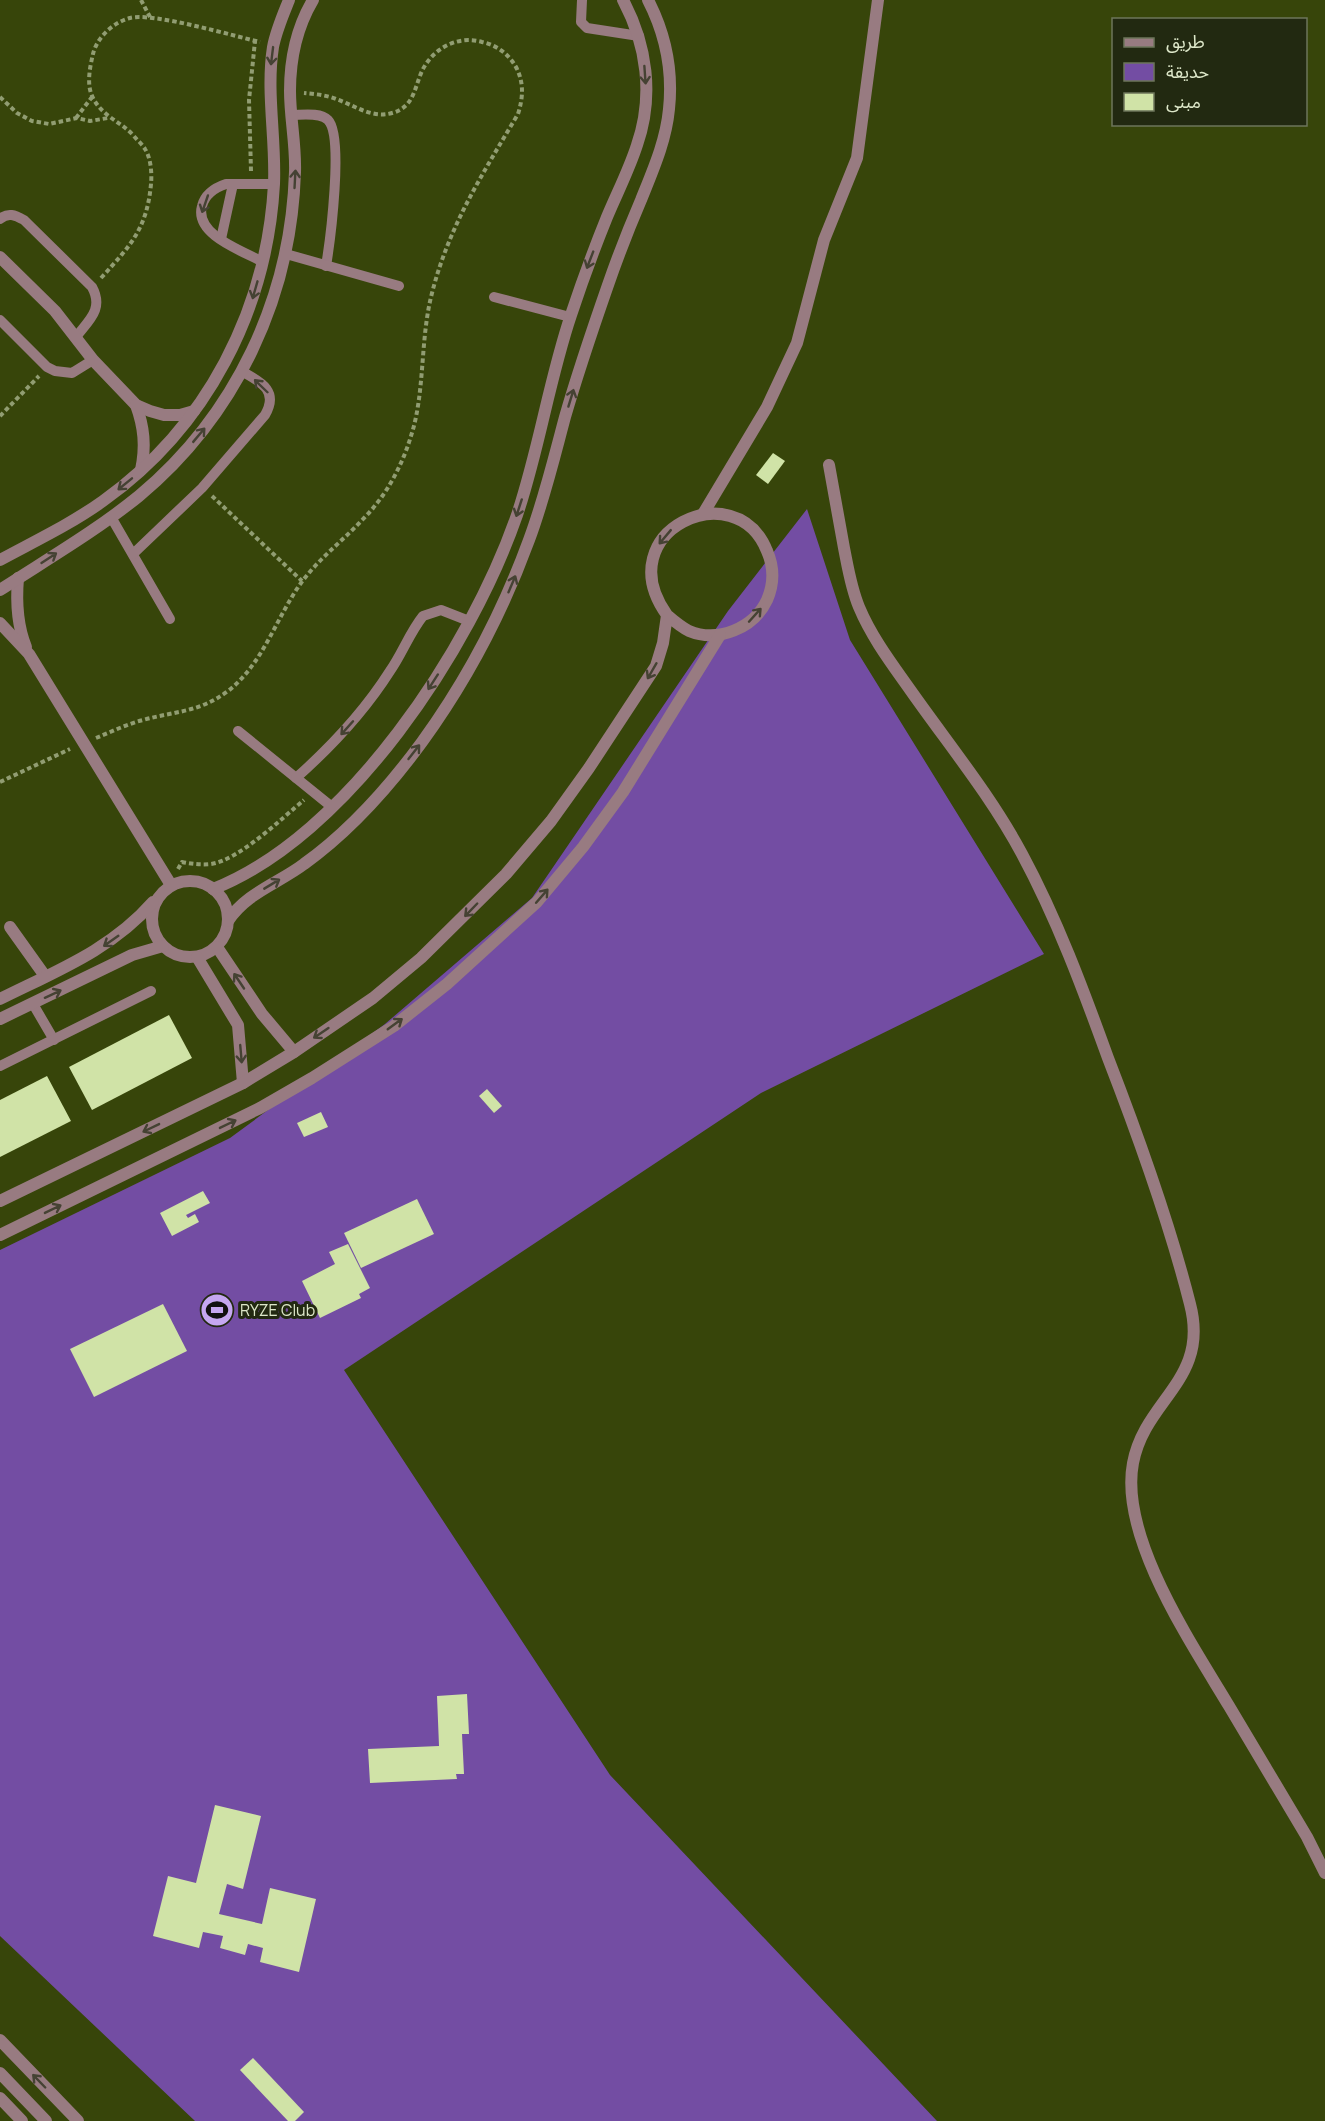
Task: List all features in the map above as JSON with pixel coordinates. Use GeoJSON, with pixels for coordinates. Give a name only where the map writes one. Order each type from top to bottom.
{"type":"FeatureCollection","features":[{"type":"Feature","properties":{"kind":"street"},"geometry":{"type":"LineString","coordinates":[[0,560],[103,501],[141,470],[174,437],[213,385],[242,328],[264,262],[274,184],[270,85],[273,45],[289,0]]}},
{"type":"Feature","properties":{"kind":"street"},"geometry":{"type":"LineString","coordinates":[[0,590],[111,517],[163,475],[186,452],[243,372],[269,315],[286,254],[293,210],[295,171],[290,93],[294,49],[300,27],[313,0]]}},
{"type":"Feature","properties":{"kind":"street"},"geometry":{"type":"LineString","coordinates":[[213,889],[268,861],[315,825],[376,758],[417,706],[453,650],[502,553],[526,486],[570,317],[634,155],[643,123],[646,79],[639,36],[623,0]]}},
{"type":"Feature","properties":{"kind":"street"},"geometry":{"type":"LineString","coordinates":[[228,921],[247,899],[303,866],[338,838],[369,807],[423,741],[495,622],[530,537],[591,334],[619,253],[660,152],[666,129],[670,83],[668,60],[656,14],[648,0]]}},
{"type":"Feature","properties":{"kind":"street"},"geometry":{"type":"LineString","coordinates":[[703,514],[767,407],[797,343],[824,240],[857,158],[879,0]]}},
{"type":"Feature","properties":{"kind":"street"},"geometry":{"type":"LineString","coordinates":[[272,208],[293,210]]}},
{"type":"Feature","properties":{"kind":"street"},"geometry":{"type":"LineString","coordinates":[[0,256],[33,287],[93,360],[136,405],[165,414],[180,415],[194,411]]}},
{"type":"Feature","properties":{"kind":"street"},"geometry":{"type":"LineString","coordinates":[[136,405],[144,437],[141,470]]}},
{"type":"Feature","properties":{"kind":"street"},"geometry":{"type":"LineString","coordinates":[[829,465],[851,582],[858,605],[879,646],[1004,820],[1042,891],[1119,1085],[1191,1307],[1194,1337],[1186,1367],[1173,1390],[1153,1414],[1136,1447],[1131,1480],[1134,1511],[1153,1567],[1180,1623],[1307,1837],[1325,1873]]}},
{"type":"Feature","properties":{"kind":"street"},"geometry":{"type":"LineString","coordinates":[[526,486],[544,492]]}},
{"type":"Feature","properties":{"kind":"street"},"geometry":{"type":"LineString","coordinates":[[703,514],[732,517],[751,529],[765,545],[771,559],[773,573],[766,602],[758,614],[741,627],[720,634],[705,635],[691,632],[678,625],[658,603],[653,590],[652,561],[657,547],[676,525],[703,514]]}},
{"type":"Feature","properties":{"kind":"street"},"geometry":{"type":"LineString","coordinates":[[18,579],[19,625],[29,654]]}},
{"type":"Feature","properties":{"kind":"street"},"geometry":{"type":"LineString","coordinates":[[0,1201],[243,1083],[294,1052],[373,998],[405,971],[465,916],[506,874],[550,821],[589,768],[656,666],[663,643],[667,615]]}},
{"type":"Feature","properties":{"kind":"street"},"geometry":{"type":"LineString","coordinates":[[0,623],[29,654],[168,881]]}},
{"type":"Feature","properties":{"kind":"street"},"geometry":{"type":"LineString","coordinates":[[0,1235],[260,1108],[394,1026],[447,984],[537,902],[583,847],[623,792],[720,634]]}},
{"type":"Feature","properties":{"kind":"street"},"geometry":{"type":"LineString","coordinates":[[154,902],[151,922],[153,932],[163,946],[176,955],[186,958],[197,957],[217,947],[228,921],[225,903],[213,889],[203,883],[168,881]]}},
{"type":"Feature","properties":{"kind":"street"},"geometry":{"type":"LineString","coordinates":[[0,999],[85,958],[110,942],[154,902],[168,881]]}},
{"type":"Feature","properties":{"kind":"street"},"geometry":{"type":"LineString","coordinates":[[10,927],[45,976]]}},
{"type":"Feature","properties":{"kind":"street"},"geometry":{"type":"LineString","coordinates":[[0,1019],[132,955],[163,946]]}},
{"type":"Feature","properties":{"kind":"street"},"geometry":{"type":"LineString","coordinates":[[217,947],[262,1014],[294,1052]]}},
{"type":"Feature","properties":{"kind":"street"},"geometry":{"type":"LineString","coordinates":[[197,957],[238,1025],[243,1083]]}},
{"type":"Feature","properties":{"kind":"street"},"geometry":{"type":"LineString","coordinates":[[0,2040],[78,2121]]}},
{"type":"Feature","properties":{"kind":"street"},"geometry":{"type":"LineString","coordinates":[[0,2073],[46,2121]]}},
{"type":"Feature","properties":{"kind":"street"},"geometry":{"type":"LineString","coordinates":[[0,2098],[22,2121]]}},
{"type":"Feature","properties":{"kind":"lane"},"geometry":{"type":"LineString","coordinates":[[582,0],[581,22],[587,28],[639,36]]}},
{"type":"Feature","properties":{"kind":"lane"},"geometry":{"type":"LineString","coordinates":[[292,115],[325,117],[332,125],[335,199],[326,266]]}},
{"type":"Feature","properties":{"kind":"lane"},"geometry":{"type":"LineString","coordinates":[[264,262],[208,231],[204,225],[201,210],[206,196],[218,187],[233,184],[274,184]]}},
{"type":"Feature","properties":{"kind":"lane"},"geometry":{"type":"LineString","coordinates":[[221,239],[233,184]]}},
{"type":"Feature","properties":{"kind":"lane"},"geometry":{"type":"LineString","coordinates":[[0,219],[14,214],[24,220],[92,287],[97,296],[97,307],[76,338]]}},
{"type":"Feature","properties":{"kind":"lane"},"geometry":{"type":"LineString","coordinates":[[286,254],[399,286]]}},
{"type":"Feature","properties":{"kind":"lane"},"geometry":{"type":"LineString","coordinates":[[494,297],[570,317]]}},
{"type":"Feature","properties":{"kind":"lane"},"geometry":{"type":"LineString","coordinates":[[0,320],[47,367],[55,371],[72,373],[93,360]]}},
{"type":"Feature","properties":{"kind":"lane"},"geometry":{"type":"LineString","coordinates":[[133,554],[202,488],[235,452],[269,409],[269,394],[266,388],[243,372]]}},
{"type":"Feature","properties":{"kind":"lane"},"geometry":{"type":"LineString","coordinates":[[111,517],[170,619]]}},
{"type":"Feature","properties":{"kind":"lane"},"geometry":{"type":"LineString","coordinates":[[296,778],[357,717],[391,671],[423,616],[441,610],[469,621]]}},
{"type":"Feature","properties":{"kind":"lane"},"geometry":{"type":"LineString","coordinates":[[238,731],[332,807]]}},
{"type":"Feature","properties":{"kind":"lane"},"geometry":{"type":"LineString","coordinates":[[0,1066],[151,991]]}},
{"type":"Feature","properties":{"kind":"lane"},"geometry":{"type":"LineString","coordinates":[[33,1004],[54,1040]]}},
{"type":"Feature","properties":{"kind":"path"},"geometry":{"type":"LineString","coordinates":[[141,0],[150,17]]}},
{"type":"Feature","properties":{"kind":"path"},"geometry":{"type":"LineString","coordinates":[[92,287],[132,242],[144,223],[152,175],[146,150],[129,131],[108,118],[92,97],[88,72],[95,46],[112,26],[132,17],[150,17],[273,45]]}},
{"type":"Feature","properties":{"kind":"path"},"geometry":{"type":"LineString","coordinates":[[251,184],[249,100],[255,40]]}},
{"type":"Feature","properties":{"kind":"path"},"geometry":{"type":"LineString","coordinates":[[0,782],[84,742],[141,720],[178,714],[196,708],[228,690],[253,664],[302,581],[334,545],[366,517],[392,482],[403,459],[412,436],[417,411],[425,327],[439,269],[462,210],[518,114],[522,90],[520,77],[508,56],[499,48],[488,43],[465,40],[453,42],[433,55],[420,74],[414,95],[409,103],[394,113],[379,115],[333,97],[311,93],[290,93]]}},
{"type":"Feature","properties":{"kind":"path"},"geometry":{"type":"LineString","coordinates":[[0,97],[17,113],[32,121],[49,124],[75,119],[90,121],[108,118]]}},
{"type":"Feature","properties":{"kind":"path"},"geometry":{"type":"LineString","coordinates":[[75,119],[92,97]]}},
{"type":"Feature","properties":{"kind":"path"},"geometry":{"type":"LineString","coordinates":[[0,416],[47,367]]}},
{"type":"Feature","properties":{"kind":"path"},"geometry":{"type":"LineString","coordinates":[[202,488],[302,581]]}},
{"type":"Feature","properties":{"kind":"path"},"geometry":{"type":"LineString","coordinates":[[168,881],[182,862],[197,865],[212,864],[232,857],[314,792]]}},
{"type":"Feature","properties":{"kind":"green space","name":"RYZE Club"},"geometry":{"type":"Polygon","coordinates":[[[807,509],[850,640],[1044,954],[761,1093],[344,1370],[610,1775],[937,2121],[195,2121],[0,1936],[0,1250],[230,1138],[385,1024],[532,898],[728,611],[807,509]]]}},
{"type":"Feature","properties":{"kind":"building"},"geometry":{"type":"Polygon","coordinates":[[[773,453],[785,461],[768,484],[756,475],[773,453]]]}},
{"type":"Feature","properties":{"kind":"building"},"geometry":{"type":"Polygon","coordinates":[[[169,1015],[192,1058],[92,1110],[69,1067],[169,1015]]]}},
{"type":"Feature","properties":{"kind":"building"},"geometry":{"type":"Polygon","coordinates":[[[47,1076],[71,1121],[0,1157],[0,1100],[47,1076]]]}},
{"type":"Feature","properties":{"kind":"building"},"geometry":{"type":"Polygon","coordinates":[[[487,1089],[502,1106],[494,1113],[479,1096],[487,1089]]]}},
{"type":"Feature","properties":{"kind":"building"},"geometry":{"type":"Polygon","coordinates":[[[321,1112],[328,1127],[304,1137],[297,1123],[321,1112]]]}},
{"type":"Feature","properties":{"kind":"building"},"geometry":{"type":"Polygon","coordinates":[[[203,1191],[210,1203],[186,1215],[188,1218],[195,1214],[199,1222],[172,1236],[160,1213],[203,1191]]]}},
{"type":"Feature","properties":{"kind":"building"},"geometry":{"type":"Polygon","coordinates":[[[417,1199],[434,1234],[361,1268],[344,1233],[417,1199]]]}},
{"type":"Feature","properties":{"kind":"building"},"geometry":{"type":"Polygon","coordinates":[[[348,1244],[370,1288],[359,1294],[361,1298],[320,1318],[302,1281],[335,1264],[329,1252],[348,1244]]]}},
{"type":"Feature","properties":{"kind":"building"},"geometry":{"type":"Polygon","coordinates":[[[163,1304],[187,1351],[94,1397],[70,1349],[163,1304]]]}},
{"type":"Feature","properties":{"kind":"building"},"geometry":{"type":"Polygon","coordinates":[[[467,1694],[469,1734],[462,1734],[464,1774],[456,1774],[457,1779],[370,1783],[368,1749],[439,1746],[437,1696],[467,1694]]]}},
{"type":"Feature","properties":{"kind":"building"},"geometry":{"type":"Polygon","coordinates":[[[215,1805],[261,1816],[243,1889],[227,1884],[219,1914],[262,1924],[270,1888],[316,1899],[299,1972],[260,1962],[263,1948],[248,1944],[245,1955],[220,1948],[223,1936],[203,1932],[199,1948],[153,1936],[168,1876],[196,1883],[215,1805]]]}},
{"type":"Feature","properties":{"kind":"building"},"geometry":{"type":"Polygon","coordinates":[[[253,2058],[304,2112],[295,2121],[288,2121],[240,2070],[253,2058]]]}},
{"type":"Feature","properties":{"kind":"place","name":"RYZE Club"},"geometry":{"type":"Point","coordinates":[217,1310]}}]}
